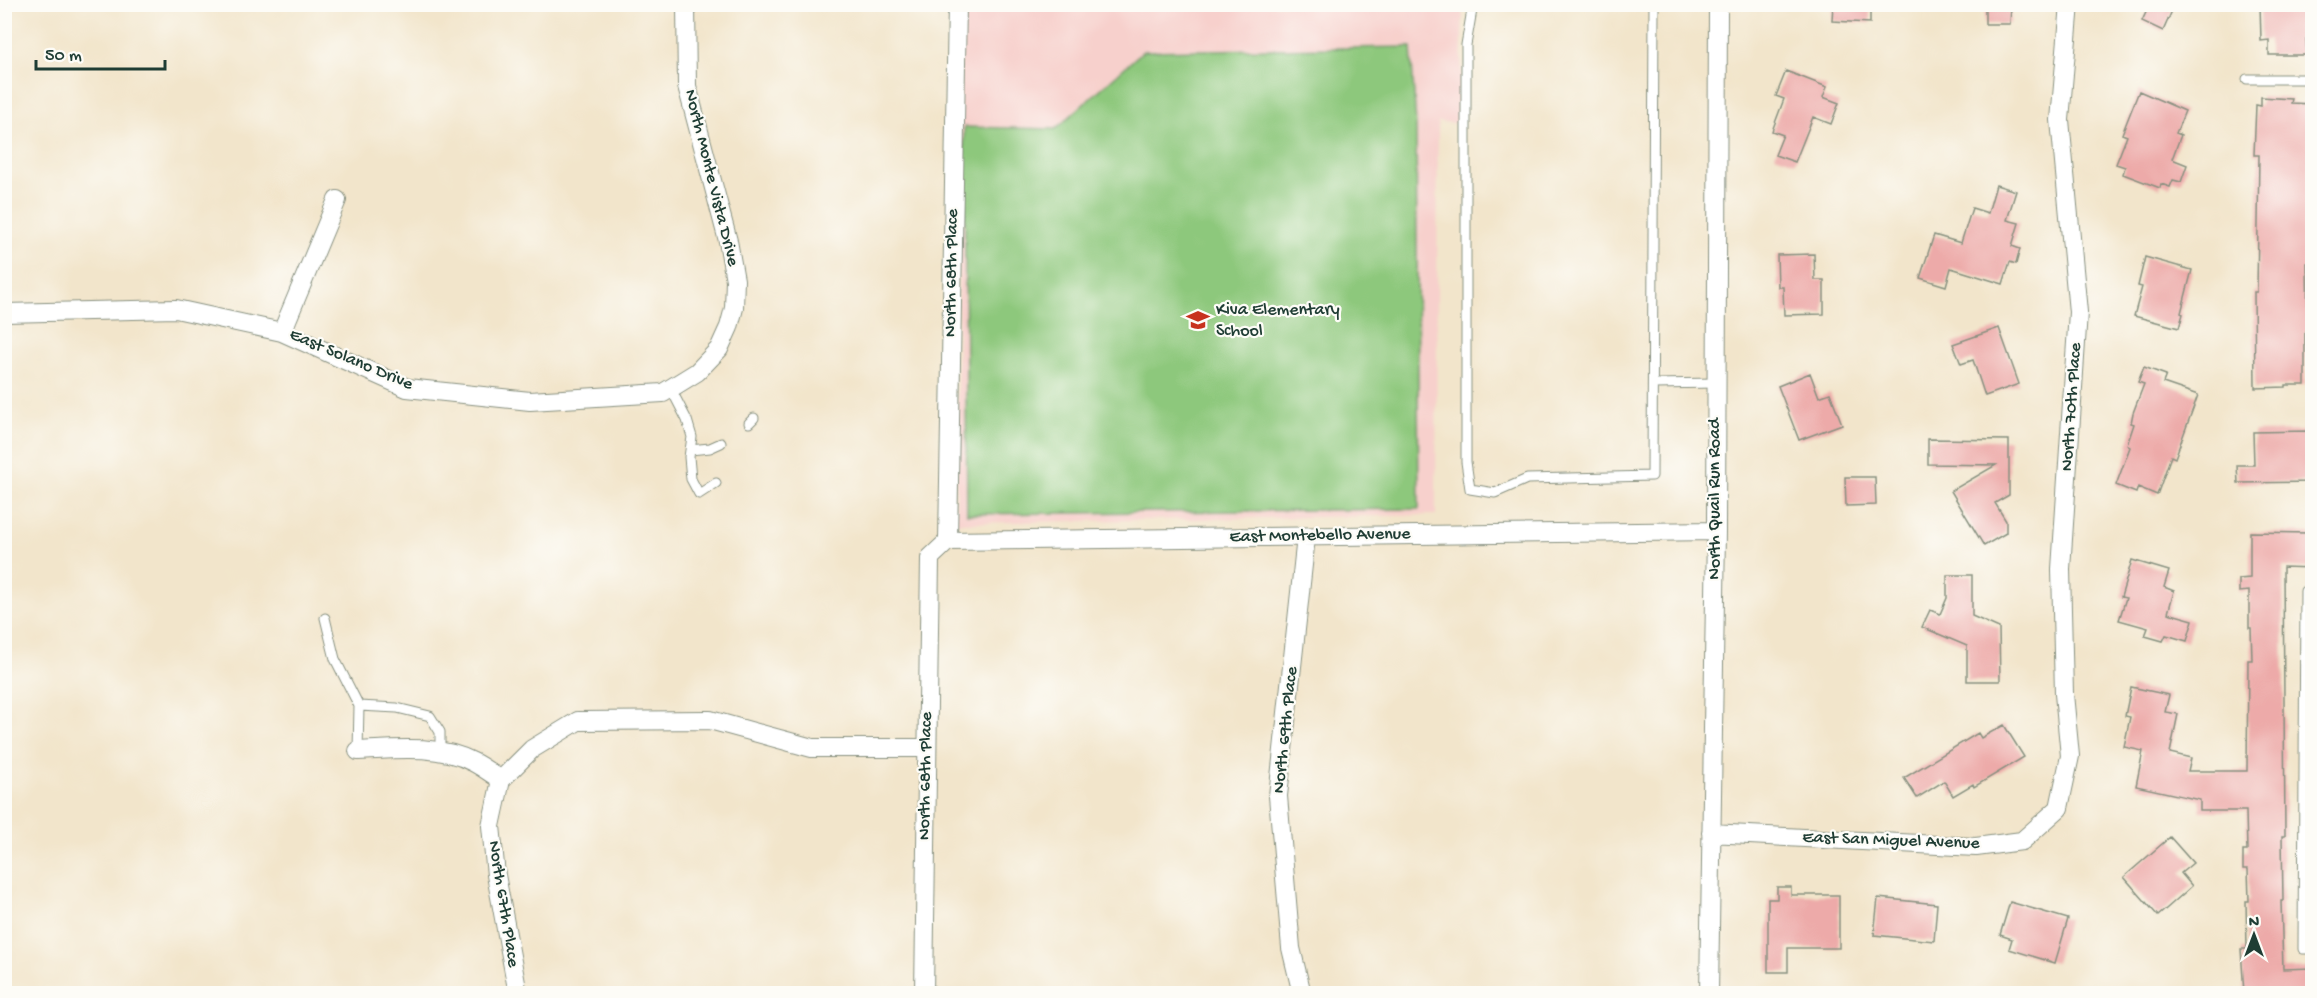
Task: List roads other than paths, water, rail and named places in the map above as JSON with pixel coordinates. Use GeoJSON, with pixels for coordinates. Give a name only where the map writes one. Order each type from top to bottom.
{"type":"FeatureCollection","features":[{"type":"Feature","properties":{"kind":"street","name":"North Monte Vista Drive"},"geometry":{"type":"LineString","coordinates":[[686,4],[687,86],[728,241],[735,280]]}},
{"type":"Feature","properties":{"kind":"street","name":"North 68th Place"},"geometry":{"type":"LineString","coordinates":[[924,993],[930,558],[948,541],[957,4]]}},
{"type":"Feature","properties":{"kind":"street","name":"North Quail Run Road"},"geometry":{"type":"LineString","coordinates":[[1709,993],[1716,531],[1718,4]]}},
{"type":"Feature","properties":{"kind":"street","name":"North 70th Place"},"geometry":{"type":"LineString","coordinates":[[2059,808],[2070,756],[2064,694],[2061,569],[2078,312],[2060,120],[2070,4]]}},
{"type":"Feature","properties":{"kind":"street"},"geometry":{"type":"LineString","coordinates":[[282,332],[337,201]]}},
{"type":"Feature","properties":{"kind":"street","name":"East Solano Drive"},"geometry":{"type":"LineString","coordinates":[[4,314],[177,309],[282,332],[407,388],[530,401],[663,393],[671,389],[697,372],[719,349],[729,327],[734,308],[735,280]]}},
{"type":"Feature","properties":{"kind":"street","name":"East Montebello Avenue"},"geometry":{"type":"LineString","coordinates":[[948,541],[1716,531]]}},
{"type":"Feature","properties":{"kind":"street","name":"North 69th Place"},"geometry":{"type":"LineString","coordinates":[[1302,993],[1291,948],[1278,796],[1306,537]]}},
{"type":"Feature","properties":{"kind":"street"},"geometry":{"type":"LineString","coordinates":[[357,751],[411,748],[452,754],[473,762],[501,780],[532,749],[578,721],[710,720],[812,748],[926,748]]}},
{"type":"Feature","properties":{"kind":"street","name":"North 67th Place"},"geometry":{"type":"LineString","coordinates":[[501,780],[491,826],[496,875],[518,993]]}},
{"type":"Feature","properties":{"kind":"street","name":"East San Miguel Avenue"},"geometry":{"type":"LineString","coordinates":[[1711,834],[1976,847],[2022,841],[2059,808]]}},
{"type":"Feature","properties":{"kind":"lane"},"geometry":{"type":"LineString","coordinates":[[1473,4],[1466,45],[1466,462],[1470,489],[1495,493],[1527,479],[1652,476],[1654,4]]}},
{"type":"Feature","properties":{"kind":"lane"},"geometry":{"type":"LineString","coordinates":[[2247,79],[2313,79]]}},
{"type":"Feature","properties":{"kind":"lane"},"geometry":{"type":"LineString","coordinates":[[1654,384],[1716,383]]}},
{"type":"Feature","properties":{"kind":"lane"},"geometry":{"type":"LineString","coordinates":[[671,389],[687,420],[692,437],[691,479],[699,494],[717,483]]}},
{"type":"Feature","properties":{"kind":"lane"},"geometry":{"type":"LineString","coordinates":[[690,450],[710,448],[721,443]]}},
{"type":"Feature","properties":{"kind":"lane"},"geometry":{"type":"LineString","coordinates":[[2313,591],[2305,591],[2304,926],[2304,949],[2313,949]]}},
{"type":"Feature","properties":{"kind":"lane"},"geometry":{"type":"LineString","coordinates":[[325,618],[334,659],[359,706],[357,751]]}},
{"type":"Feature","properties":{"kind":"lane"},"geometry":{"type":"LineString","coordinates":[[359,706],[398,708],[430,716],[440,732],[440,752]]}},
{"type":"Feature","properties":{"kind":"place","name":"Kiva Elementary School"},"geometry":{"type":"Point","coordinates":[1198,320]}}]}
